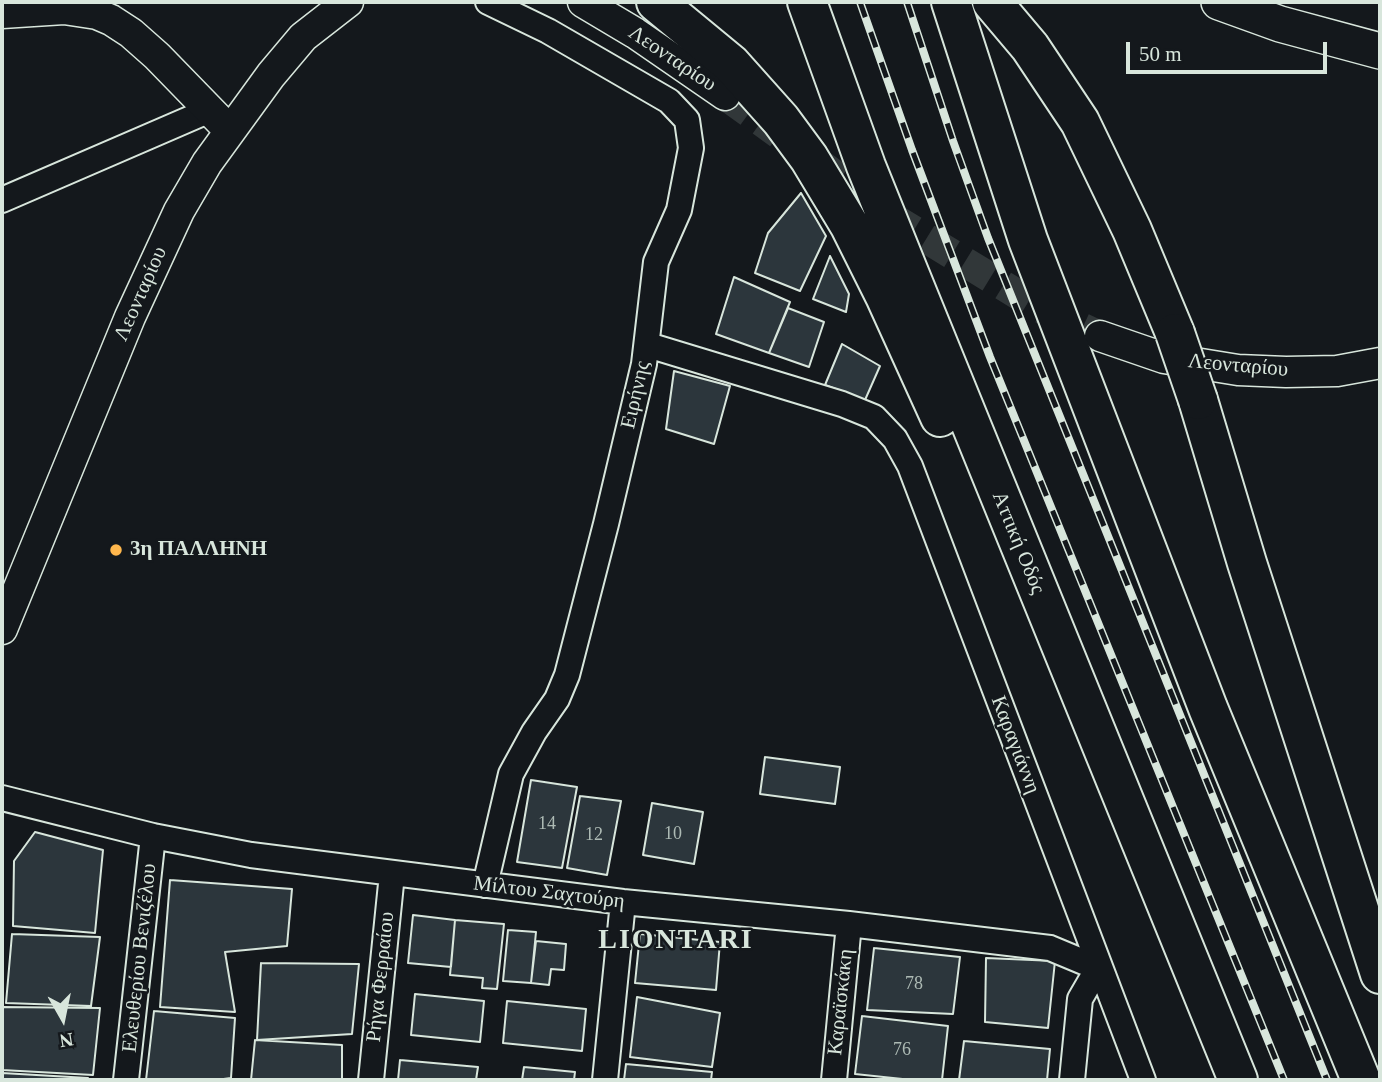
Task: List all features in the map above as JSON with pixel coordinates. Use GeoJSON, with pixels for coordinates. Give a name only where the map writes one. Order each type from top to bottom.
{"type":"FeatureCollection","features":[{"type":"Feature","properties":{"kind":"highway"},"geometry":{"type":"LineString","coordinates":[[656,2],[731,64],[781,120],[822,178],[885,296],[1032,628],[1101,746]]}},
{"type":"Feature","properties":{"kind":"highway","name":"Αττική Οδός"},"geometry":{"type":"LineString","coordinates":[[807,2],[877,192],[1238,1080]]}},
{"type":"Feature","properties":{"kind":"highway"},"geometry":{"type":"LineString","coordinates":[[951,2],[1028,240],[1208,708],[1362,1080]]}},
{"type":"Feature","properties":{"kind":"highway"},"geometry":{"type":"LineString","coordinates":[[992,2],[1030,47],[1080,122],[1132,230],[1175,333],[1380,975]]}},
{"type":"Feature","properties":{"kind":"main road"},"geometry":{"type":"LineString","coordinates":[[1219,2],[1280,24],[1380,51]]}},
{"type":"Feature","properties":{"kind":"street","name":"Λεονταρίου"},"geometry":{"type":"LineString","coordinates":[[2,629],[150,271],[179,211],[207,163],[220,120],[271,75],[303,37],[348,2]]}},
{"type":"Feature","properties":{"kind":"street","name":"Ειρήνης"},"geometry":{"type":"LineString","coordinates":[[485,885],[511,774],[534,732],[557,699],[567,675],[648,345],[656,262],[679,210],[691,139],[687,120],[677,107],[655,91],[530,20],[488,2]]}},
{"type":"Feature","properties":{"kind":"street","name":"Λεονταρίου"},"geometry":{"type":"LineString","coordinates":[[583,2],[635,33],[725,95]]}},
{"type":"Feature","properties":{"kind":"street"},"geometry":{"type":"LineString","coordinates":[[2,13],[64,9],[97,13],[111,19],[157,55],[220,120],[2,200]]}},
{"type":"Feature","properties":{"kind":"street","name":"Λεονταρίου"},"geometry":{"type":"LineString","coordinates":[[1100,336],[1164,358],[1238,370],[1337,371],[1380,363]]}},
{"type":"Feature","properties":{"kind":"street","name":"Καραγιάννη"},"geometry":{"type":"LineString","coordinates":[[648,345],[874,416],[895,439],[910,466],[1098,968],[1143,1080]]}},
{"type":"Feature","properties":{"kind":"street","name":"Μίλτου Σαχτούρη"},"geometry":{"type":"LineString","coordinates":[[2,798],[221,850],[623,902],[849,924],[1050,948],[1098,968]]}},
{"type":"Feature","properties":{"kind":"street","name":"Ελευθερίου Βενιζέλου"},"geometry":{"type":"LineString","coordinates":[[126,1080],[153,835]]}},
{"type":"Feature","properties":{"kind":"street","name":"Ρήγα Φερραίου"},"geometry":{"type":"LineString","coordinates":[[371,1080],[392,874]]}},
{"type":"Feature","properties":{"kind":"street"},"geometry":{"type":"LineString","coordinates":[[605,1080],[623,902]]}},
{"type":"Feature","properties":{"kind":"street","name":"Καραϊσκάκη"},"geometry":{"type":"LineString","coordinates":[[834,1080],[849,924]]}},
{"type":"Feature","properties":{"kind":"street"},"geometry":{"type":"LineString","coordinates":[[1072,1080],[1080,999],[1098,968]]}},
{"type":"Feature","properties":{"kind":"building"},"geometry":{"type":"Polygon","coordinates":[[[801,193],[826,236],[800,291],[755,273],[768,233],[801,193]]]}},
{"type":"Feature","properties":{"kind":"building"},"geometry":{"type":"Polygon","coordinates":[[[830,256],[849,294],[846,312],[813,299],[830,256]]]}},
{"type":"Feature","properties":{"kind":"building"},"geometry":{"type":"Polygon","coordinates":[[[734,277],[790,302],[769,353],[716,334],[734,277]]]}},
{"type":"Feature","properties":{"kind":"building"},"geometry":{"type":"Polygon","coordinates":[[[788,308],[824,322],[809,367],[769,353],[788,308]]]}},
{"type":"Feature","properties":{"kind":"building"},"geometry":{"type":"Polygon","coordinates":[[[842,344],[880,366],[865,400],[825,385],[842,344]]]}},
{"type":"Feature","properties":{"kind":"building"},"geometry":{"type":"Polygon","coordinates":[[[674,371],[730,386],[714,444],[666,429],[674,371]]]}},
{"type":"Feature","properties":{"kind":"building"},"geometry":{"type":"Polygon","coordinates":[[[765,757],[840,767],[835,804],[760,794],[765,757]]]}},
{"type":"Feature","properties":{"kind":"building"},"geometry":{"type":"Polygon","coordinates":[[[531,780],[577,787],[562,868],[517,862],[531,780]]]}},
{"type":"Feature","properties":{"kind":"building"},"geometry":{"type":"Polygon","coordinates":[[[580,796],[621,801],[607,875],[567,868],[580,796]]]}},
{"type":"Feature","properties":{"kind":"building"},"geometry":{"type":"Polygon","coordinates":[[[652,803],[703,812],[694,864],[643,855],[652,803]]]}},
{"type":"Feature","properties":{"kind":"building"},"geometry":{"type":"Polygon","coordinates":[[[35,832],[103,850],[95,933],[13,926],[14,861],[35,832]]]}},
{"type":"Feature","properties":{"kind":"building"},"geometry":{"type":"Polygon","coordinates":[[[170,880],[292,889],[287,946],[225,952],[235,1012],[160,1007],[170,880]]]}},
{"type":"Feature","properties":{"kind":"building"},"geometry":{"type":"Polygon","coordinates":[[[413,915],[455,920],[451,967],[408,963],[413,915]]]}},
{"type":"Feature","properties":{"kind":"building"},"geometry":{"type":"Polygon","coordinates":[[[455,920],[504,924],[497,989],[482,988],[483,978],[450,975],[455,920]]]}},
{"type":"Feature","properties":{"kind":"building"},"geometry":{"type":"Polygon","coordinates":[[[508,930],[536,932],[531,983],[503,981],[508,930]]]}},
{"type":"Feature","properties":{"kind":"building"},"geometry":{"type":"Polygon","coordinates":[[[12,934],[100,937],[91,1006],[6,1003],[12,934]]]}},
{"type":"Feature","properties":{"kind":"building"},"geometry":{"type":"Polygon","coordinates":[[[640,934],[720,942],[716,990],[635,983],[640,934]]]}},
{"type":"Feature","properties":{"kind":"building"},"geometry":{"type":"Polygon","coordinates":[[[536,941],[566,944],[564,970],[551,969],[549,985],[531,983],[536,941]]]}},
{"type":"Feature","properties":{"kind":"building"},"geometry":{"type":"Polygon","coordinates":[[[874,948],[960,957],[953,1014],[867,1010],[874,948]]]}},
{"type":"Feature","properties":{"kind":"building"},"geometry":{"type":"Polygon","coordinates":[[[986,958],[1055,961],[1048,1028],[985,1022],[986,958]]]}},
{"type":"Feature","properties":{"kind":"building"},"geometry":{"type":"Polygon","coordinates":[[[261,963],[359,964],[352,1034],[257,1040],[261,963]]]}},
{"type":"Feature","properties":{"kind":"building"},"geometry":{"type":"Polygon","coordinates":[[[415,994],[484,1001],[480,1042],[411,1035],[415,994]]]}},
{"type":"Feature","properties":{"kind":"building"},"geometry":{"type":"Polygon","coordinates":[[[637,997],[720,1013],[712,1067],[630,1057],[637,997]]]}},
{"type":"Feature","properties":{"kind":"building"},"geometry":{"type":"Polygon","coordinates":[[[507,1001],[586,1009],[582,1051],[503,1043],[507,1001]]]}},
{"type":"Feature","properties":{"kind":"building"},"geometry":{"type":"Polygon","coordinates":[[[2,1007],[100,1008],[93,1075],[2,1070],[2,1007]]]}},
{"type":"Feature","properties":{"kind":"building"},"geometry":{"type":"Polygon","coordinates":[[[154,1011],[235,1018],[231,1078],[146,1080],[154,1011]]]}},
{"type":"Feature","properties":{"kind":"building"},"geometry":{"type":"Polygon","coordinates":[[[862,1016],[948,1026],[942,1080],[855,1074],[862,1016]]]}},
{"type":"Feature","properties":{"kind":"building"},"geometry":{"type":"Polygon","coordinates":[[[255,1040],[342,1045],[342,1080],[251,1080],[255,1040]]]}},
{"type":"Feature","properties":{"kind":"building"},"geometry":{"type":"Polygon","coordinates":[[[964,1041],[1050,1049],[1047,1080],[959,1080],[964,1041]]]}},
{"type":"Feature","properties":{"kind":"building"},"geometry":{"type":"Polygon","coordinates":[[[400,1060],[478,1067],[476,1080],[398,1080],[400,1060]]]}},
{"type":"Feature","properties":{"kind":"building"},"geometry":{"type":"Polygon","coordinates":[[[626,1064],[712,1072],[711,1080],[624,1080],[626,1064]]]}},
{"type":"Feature","properties":{"kind":"building"},"geometry":{"type":"Polygon","coordinates":[[[524,1067],[575,1072],[574,1080],[522,1080],[524,1067]]]}},
{"type":"Feature","properties":{"kind":"building"},"geometry":{"type":"Polygon","coordinates":[[[2,1073],[88,1078],[88,1080],[2,1080],[2,1073]]]}},
{"type":"Feature","properties":{"kind":"tunnel"},"geometry":{"type":"LineString","coordinates":[[725,95],[779,134]]}},
{"type":"Feature","properties":{"kind":"tunnel"},"geometry":{"type":"LineString","coordinates":[[816,161],[893,218],[1040,308],[1100,336]]}},
{"type":"Feature","properties":{"kind":"railway"},"geometry":{"type":"LineString","coordinates":[[860,2],[990,357],[1284,1080]]}},
{"type":"Feature","properties":{"kind":"railway"},"geometry":{"type":"LineString","coordinates":[[907,2],[988,238],[1327,1080]]}},
{"type":"Feature","properties":{"kind":"place","name":"3η ΠΑΛΛΗΝΗ"},"geometry":{"type":"Point","coordinates":[116,550]}},
{"type":"Feature","properties":{"kind":"district","name":"LIONTARI"},"geometry":{"type":"Point","coordinates":[676,941]}}]}
